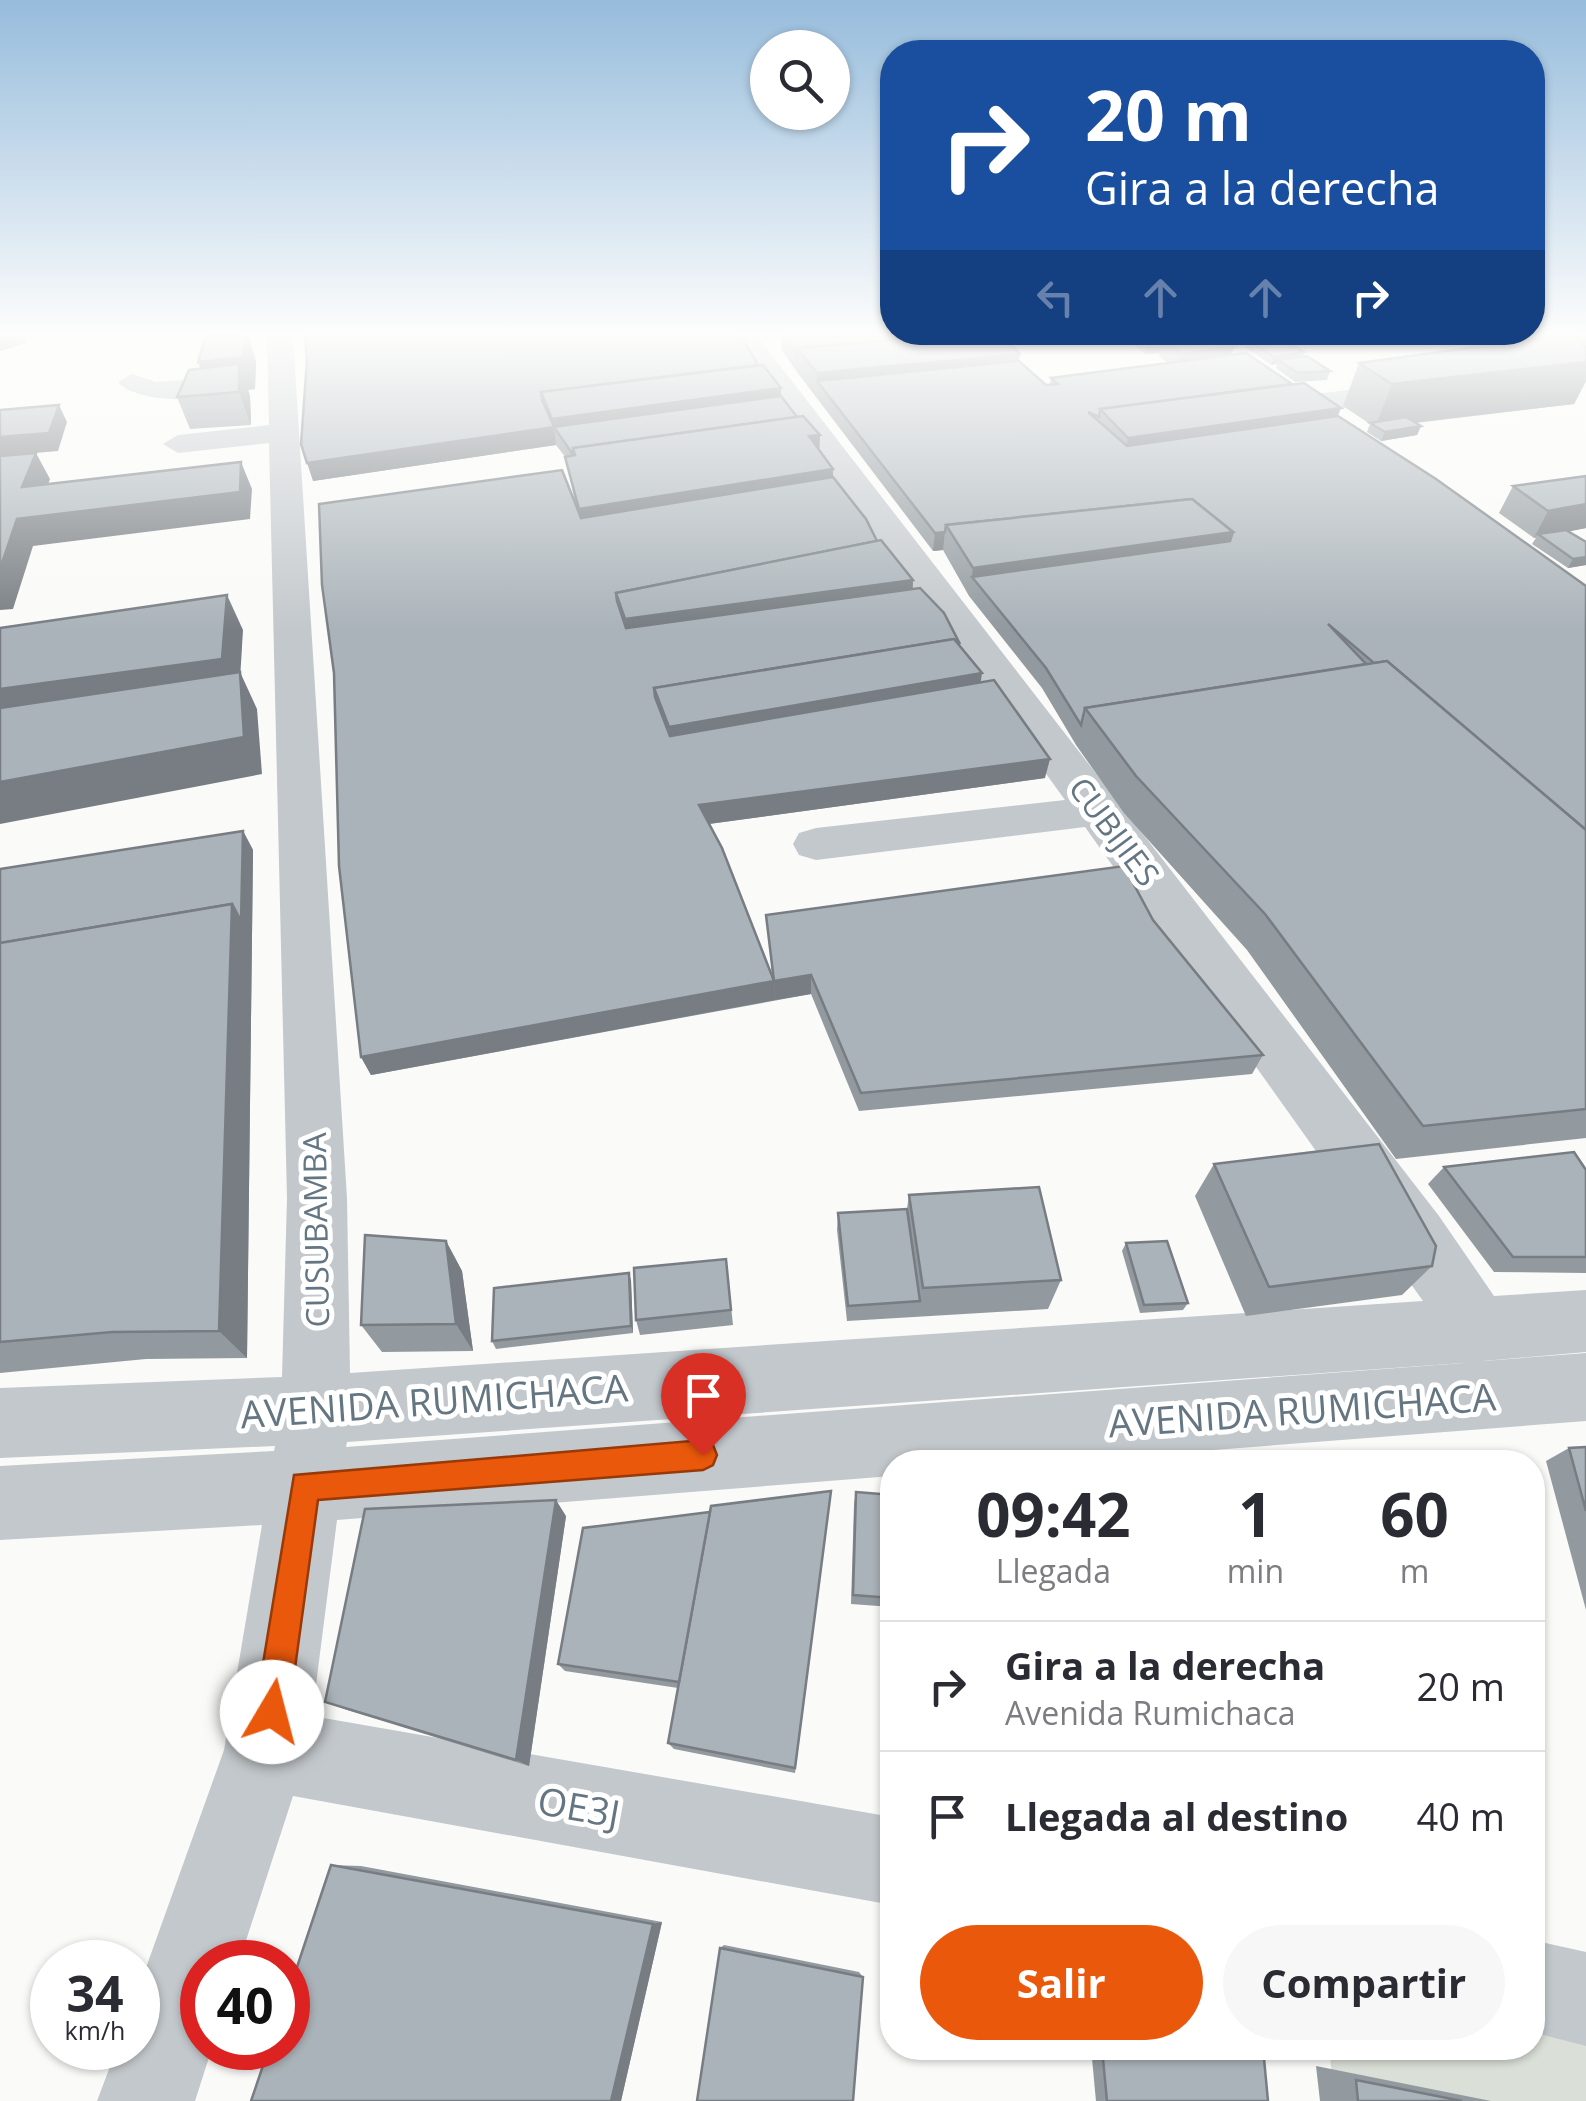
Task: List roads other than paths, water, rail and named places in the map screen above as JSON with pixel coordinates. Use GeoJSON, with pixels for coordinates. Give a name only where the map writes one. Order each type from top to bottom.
{"type":"FeatureCollection","features":[{"type":"Feature","properties":{"kind":"street"},"geometry":{"type":"LineString","coordinates":[[178,444],[204,434]]}},
{"type":"Feature","properties":{"kind":"street","name":"CUSUBAMBA"},"geometry":{"type":"LineString","coordinates":[[146,2101],[266,1750],[316,1410],[318,1198],[289,434]]}},
{"type":"Feature","properties":{"kind":"street","name":"CUBIJIES"},"geometry":{"type":"LineString","coordinates":[[833,434],[1100,811],[1417,1236],[1479,1331]]}},
{"type":"Feature","properties":{"kind":"street"},"geometry":{"type":"LineString","coordinates":[[816,844],[1100,811]]}},
{"type":"Feature","properties":{"kind":"street","name":"AVENIDA RUMICHACA"},"geometry":{"type":"LineString","coordinates":[[0,1423],[316,1410],[1586,1321]]}},
{"type":"Feature","properties":{"kind":"street","name":"AVENIDA RUMICHACA"},"geometry":{"type":"LineString","coordinates":[[0,1503],[304,1486],[1586,1387]]}},
{"type":"Feature","properties":{"kind":"street","name":"OE3J"},"geometry":{"type":"LineString","coordinates":[[266,1750],[880,1859]]}},
{"type":"Feature","properties":{"kind":"street"},"geometry":{"type":"LineString","coordinates":[[1545,1989],[1586,1999]]}}]}
